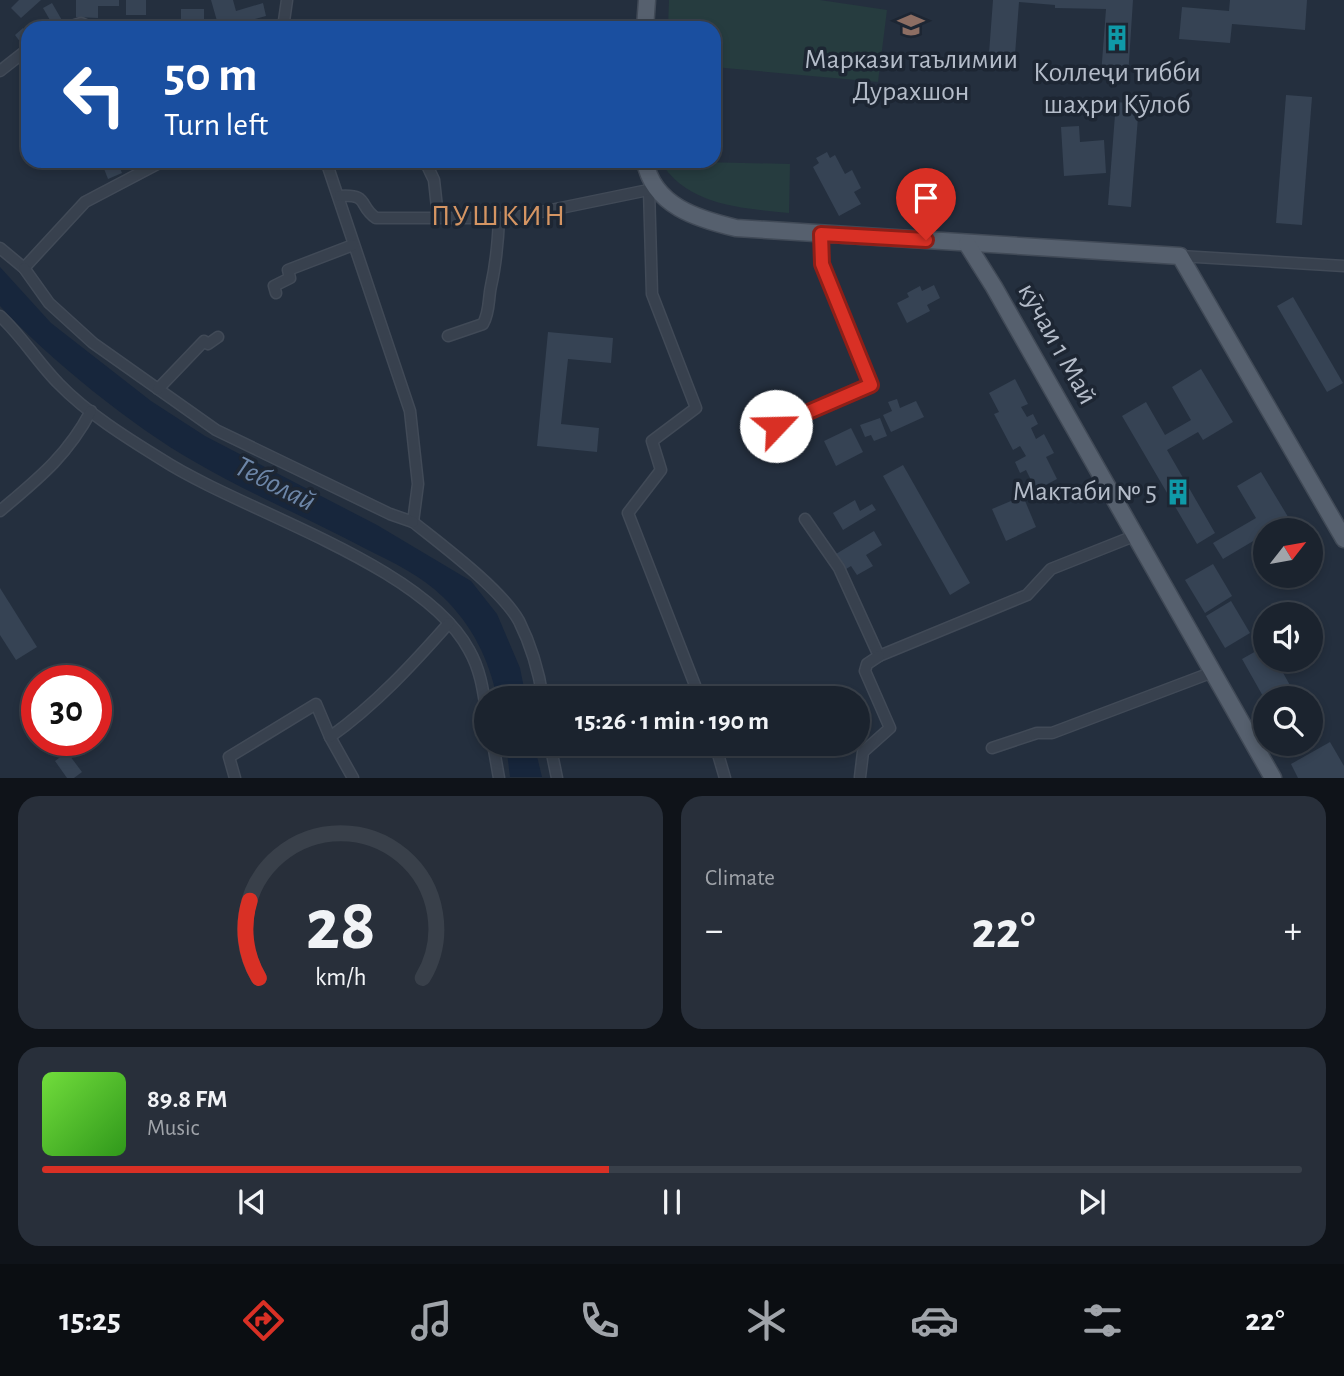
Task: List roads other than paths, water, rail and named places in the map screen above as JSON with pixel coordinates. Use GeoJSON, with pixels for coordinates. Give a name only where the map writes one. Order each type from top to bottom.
{"type":"FeatureCollection","features":[{"type":"Feature","properties":{"kind":"main road"},"geometry":{"type":"LineString","coordinates":[[646,21],[647,0]]}},
{"type":"Feature","properties":{"kind":"main road"},"geometry":{"type":"LineString","coordinates":[[647,168],[653,189],[687,214],[707,222],[736,228],[1180,256],[1344,539]]}},
{"type":"Feature","properties":{"kind":"main road","name":"кӯчаи 1 Май"},"geometry":{"type":"LineString","coordinates":[[967,244],[1273,778]]}},
{"type":"Feature","properties":{"kind":"street"},"geometry":{"type":"LineString","coordinates":[[284,21],[287,0]]}},
{"type":"Feature","properties":{"kind":"street"},"geometry":{"type":"LineString","coordinates":[[0,71],[21,55]]}},
{"type":"Feature","properties":{"kind":"street"},"geometry":{"type":"LineString","coordinates":[[24,268],[85,202],[150,168]]}},
{"type":"Feature","properties":{"kind":"street"},"geometry":{"type":"LineString","coordinates":[[329,168],[340,196],[352,245],[411,411],[418,484],[413,522]]}},
{"type":"Feature","properties":{"kind":"street"},"geometry":{"type":"LineString","coordinates":[[428,168],[434,180],[438,217]]}},
{"type":"Feature","properties":{"kind":"street"},"geometry":{"type":"LineString","coordinates":[[340,196],[355,195],[362,199],[370,214],[376,218],[499,219],[653,189],[652,293],[696,408],[652,441],[661,470],[628,513],[695,686]]}},
{"type":"Feature","properties":{"kind":"street"},"geometry":{"type":"LineString","coordinates":[[448,336],[483,324],[490,311],[491,286],[496,272],[499,219]]}},
{"type":"Feature","properties":{"kind":"street"},"geometry":{"type":"LineString","coordinates":[[776,426],[871,385],[822,264],[821,234]]}},
{"type":"Feature","properties":{"kind":"street"},"geometry":{"type":"LineString","coordinates":[[276,293],[274,286],[290,278],[288,270],[352,245]]}},
{"type":"Feature","properties":{"kind":"street"},"geometry":{"type":"LineString","coordinates":[[0,248],[24,268],[58,311],[93,343],[216,430],[390,514],[413,522],[476,573],[518,620],[541,686]]}},
{"type":"Feature","properties":{"kind":"street"},"geometry":{"type":"LineString","coordinates":[[1180,256],[1344,267]]}},
{"type":"Feature","properties":{"kind":"street"},"geometry":{"type":"LineString","coordinates":[[0,316],[60,385],[91,411],[163,461],[373,565],[412,591],[449,623],[468,647],[480,671],[482,686]]}},
{"type":"Feature","properties":{"kind":"street"},"geometry":{"type":"LineString","coordinates":[[158,389],[204,341],[208,344],[218,337]]}},
{"type":"Feature","properties":{"kind":"street"},"geometry":{"type":"LineString","coordinates":[[0,511],[54,466],[75,440],[91,411]]}},
{"type":"Feature","properties":{"kind":"street"},"geometry":{"type":"LineString","coordinates":[[805,519],[839,568],[879,656]]}},
{"type":"Feature","properties":{"kind":"street"},"geometry":{"type":"LineString","coordinates":[[860,777],[863,752],[890,727],[865,671],[867,664],[879,656],[1027,595],[1051,569],[1135,536]]}},
{"type":"Feature","properties":{"kind":"street"},"geometry":{"type":"LineString","coordinates":[[330,737],[352,722],[406,672],[449,623]]}},
{"type":"Feature","properties":{"kind":"street"},"geometry":{"type":"LineString","coordinates":[[992,748],[1037,733],[1052,733],[1213,672]]}},
{"type":"Feature","properties":{"kind":"street"},"geometry":{"type":"LineString","coordinates":[[235,778],[229,757],[316,704],[330,737],[353,778]]}},
{"type":"Feature","properties":{"kind":"street"},"geometry":{"type":"LineString","coordinates":[[494,756],[499,778]]}},
{"type":"Feature","properties":{"kind":"street"},"geometry":{"type":"LineString","coordinates":[[552,756],[557,778]]}},
{"type":"Feature","properties":{"kind":"street"},"geometry":{"type":"LineString","coordinates":[[719,756],[725,778]]}},
{"type":"Feature","properties":{"kind":"water","name":"Теболай"},"geometry":{"type":"Polygon","coordinates":[[[0,267],[51,323],[151,401],[205,436],[377,525],[471,581],[497,614],[520,668],[524,686],[494,686],[484,656],[471,631],[443,597],[426,582],[386,559],[237,485],[171,447],[92,390],[0,306],[0,267]]]}},
{"type":"Feature","properties":{"kind":"water"},"geometry":{"type":"Polygon","coordinates":[[[507,756],[537,756],[542,777],[510,777],[507,756]]]}},
{"type":"Feature","properties":{"kind":"place","name":"Маркази таълимии Дурахшон"},"geometry":{"type":"Point","coordinates":[911,25]}},
{"type":"Feature","properties":{"kind":"place","name":"Коллеҷи тибби шаҳри Кӯлоб"},"geometry":{"type":"Point","coordinates":[1117,38]}},
{"type":"Feature","properties":{"kind":"place","name":"Мактаби № 5"},"geometry":{"type":"Point","coordinates":[1178,492]}},
{"type":"Feature","properties":{"kind":"district","name":"ПУШКИН"},"geometry":{"type":"Point","coordinates":[499,216]}}]}
